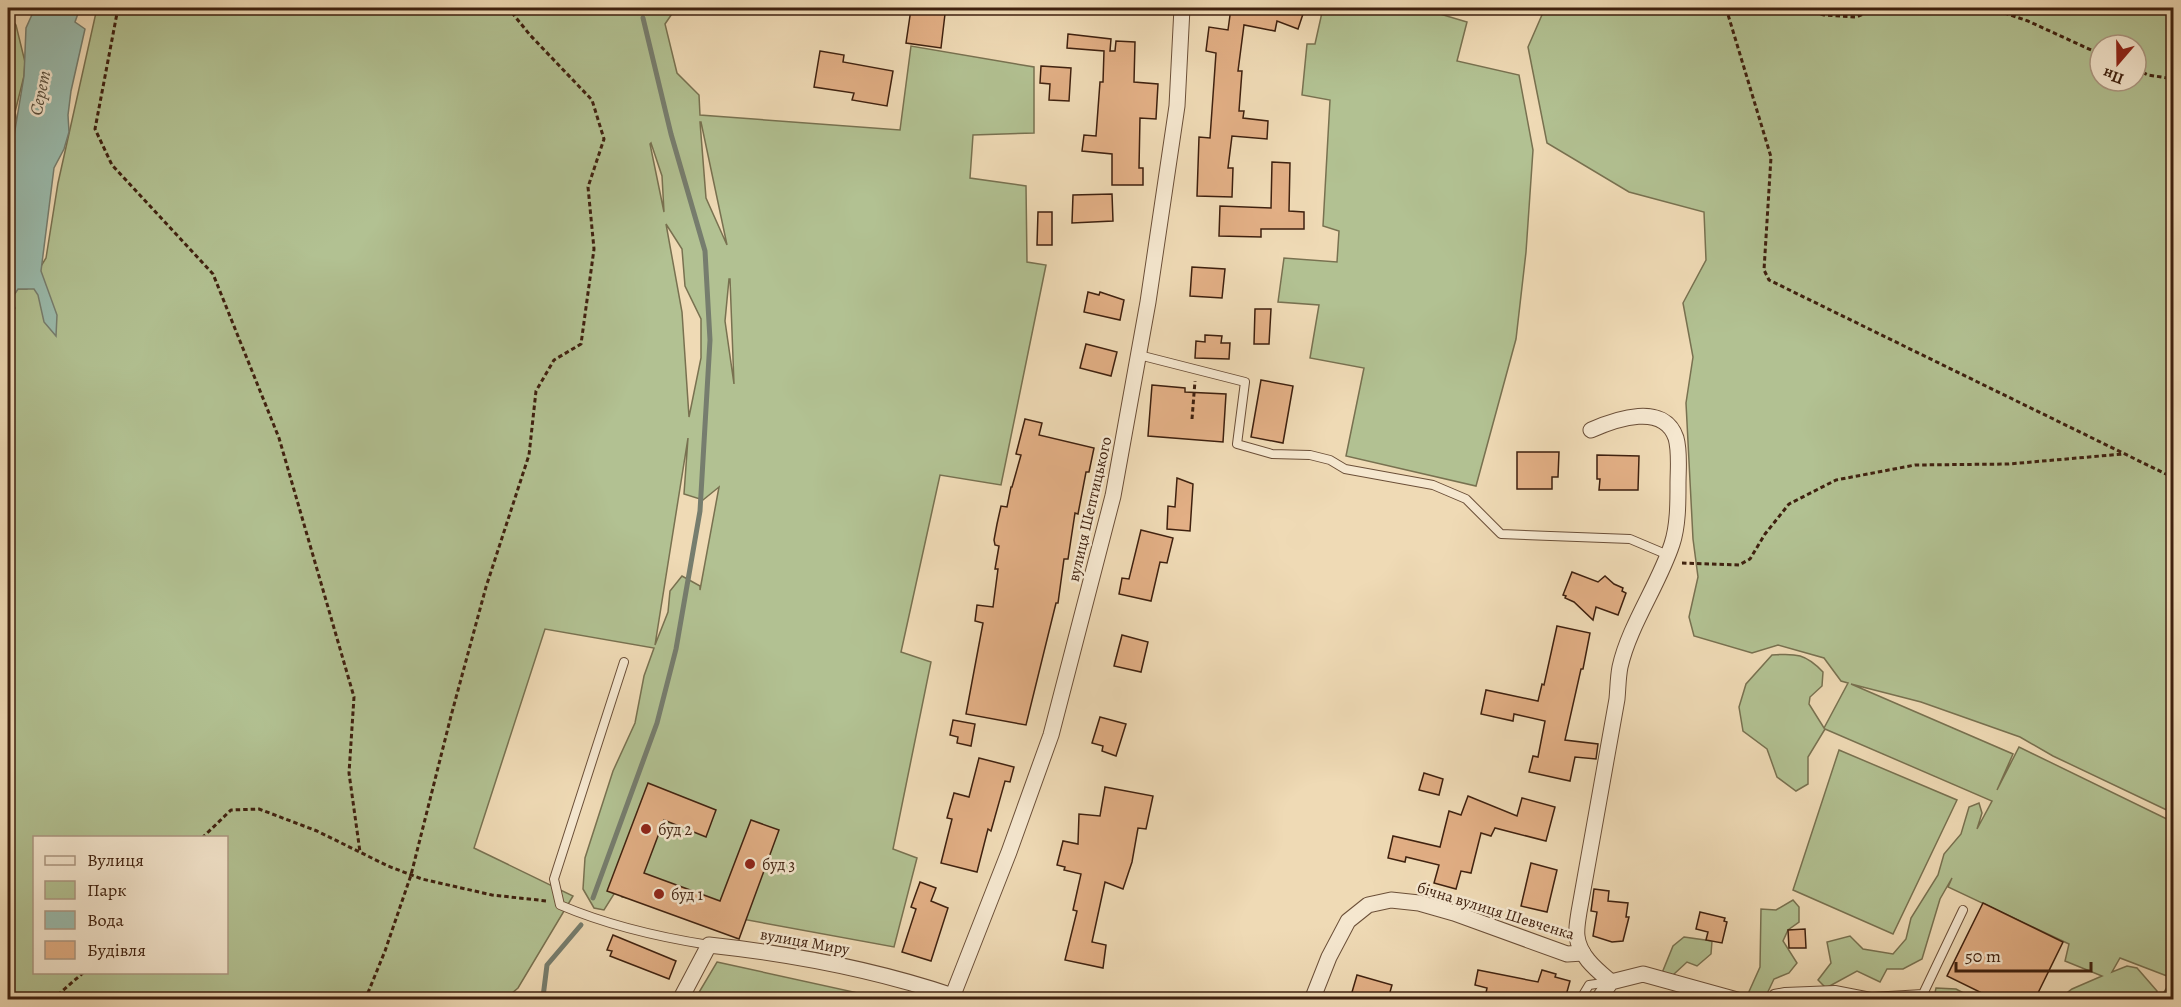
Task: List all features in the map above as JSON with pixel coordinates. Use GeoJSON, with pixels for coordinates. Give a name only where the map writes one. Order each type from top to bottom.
{"type":"FeatureCollection","features":[{"type":"Feature","properties":{"kind":"street","name":"вулиця Шептицького"},"geometry":{"type":"LineString","coordinates":[[952,998],[1005,863],[1051,735],[1113,496],[1148,302],[1177,106],[1182,8]]}},
{"type":"Feature","properties":{"kind":"street"},"geometry":{"type":"LineString","coordinates":[[1592,430],[1612,420],[1646,416],[1663,421],[1676,437],[1678,461],[1678,495],[1673,542],[1620,665],[1617,699],[1579,912],[1576,936],[1583,953],[1589,963],[1611,982]]}},
{"type":"Feature","properties":{"kind":"street","name":"бічна вулиця Шевченка"},"geometry":{"type":"LineString","coordinates":[[1312,999],[1329,957],[1348,921],[1368,905],[1391,900],[1419,903],[1454,913],[1567,954],[1583,953]]}},
{"type":"Feature","properties":{"kind":"street","name":"вулиця Миру"},"geometry":{"type":"LineString","coordinates":[[709,945],[771,952],[850,966],[925,985],[952,998]]}},
{"type":"Feature","properties":{"kind":"street"},"geometry":{"type":"LineString","coordinates":[[680,999],[709,945]]}},
{"type":"Feature","properties":{"kind":"street"},"geometry":{"type":"LineString","coordinates":[[1598,999],[1611,982],[1643,974],[1737,999]]}},
{"type":"Feature","properties":{"kind":"lane"},"geometry":{"type":"LineString","coordinates":[[1138,355],[1245,382],[1237,444],[1272,454],[1310,455],[1330,460],[1345,469],[1433,485],[1466,499],[1501,534],[1629,539],[1668,555]]}},
{"type":"Feature","properties":{"kind":"lane"},"geometry":{"type":"LineString","coordinates":[[624,662],[554,879],[560,905],[588,917],[678,940],[709,945]]}},
{"type":"Feature","properties":{"kind":"lane"},"geometry":{"type":"LineString","coordinates":[[1772,999],[1774,994],[1785,992],[1835,990],[1871,997],[1923,994],[1963,910]]}},
{"type":"Feature","properties":{"kind":"lane"},"geometry":{"type":"LineString","coordinates":[[1580,999],[1589,985],[1611,982]]}},
{"type":"Feature","properties":{"kind":"path"},"geometry":{"type":"LineString","coordinates":[[118,8],[95,129],[112,165],[213,274],[279,438],[354,697],[349,773],[360,852]]}},
{"type":"Feature","properties":{"kind":"path"},"geometry":{"type":"LineString","coordinates":[[365,999],[385,951],[411,875],[486,586],[529,455],[536,391],[554,360],[581,344],[594,249],[588,187],[604,138],[592,100],[530,35],[513,14],[515,8]]}},
{"type":"Feature","properties":{"kind":"path"},"geometry":{"type":"LineString","coordinates":[[1726,8],[1771,157],[1764,270],[1769,280],[2174,478]]}},
{"type":"Feature","properties":{"kind":"path"},"geometry":{"type":"LineString","coordinates":[[1798,8],[1824,15],[1856,17],[1878,8]]}},
{"type":"Feature","properties":{"kind":"path"},"geometry":{"type":"LineString","coordinates":[[1990,8],[2028,21],[2088,48]]}},
{"type":"Feature","properties":{"kind":"path"},"geometry":{"type":"LineString","coordinates":[[2148,75],[2174,79]]}},
{"type":"Feature","properties":{"kind":"path"},"geometry":{"type":"LineString","coordinates":[[1192,419],[1195,370]]}},
{"type":"Feature","properties":{"kind":"path"},"geometry":{"type":"LineString","coordinates":[[1661,571],[1672,569],[1684,562],[1739,565],[1750,560],[1765,534],[1789,504],[1836,480],[1915,465],[2009,464],[2124,454]]}},
{"type":"Feature","properties":{"kind":"path"},"geometry":{"type":"LineString","coordinates":[[203,836],[231,810],[259,809],[317,831],[411,875],[492,895],[544,900],[560,905]]}},
{"type":"Feature","properties":{"kind":"path"},"geometry":{"type":"LineString","coordinates":[[52,999],[82,974]]}},
{"type":"Feature","properties":{"kind":"green space"},"geometry":{"type":"Polygon","coordinates":[[[97,8],[544,8],[590,12],[591,8],[676,8],[665,24],[677,73],[699,95],[700,115],[900,130],[911,46],[1034,67],[1034,133],[973,135],[970,178],[1026,186],[1027,262],[1046,265],[1001,485],[940,475],[901,652],[931,662],[893,849],[917,858],[894,947],[622,897],[629,870],[604,910],[594,908],[583,889],[585,858],[613,771],[635,723],[644,676],[654,648],[545,629],[474,848],[573,896],[518,988],[505,999],[8,999],[8,321],[15,308],[10,299],[18,289],[27,289],[46,258],[58,183],[97,8]],[[700,122],[706,198],[727,245],[700,122]],[[650,144],[664,212],[662,176],[650,144]],[[666,224],[682,312],[689,417],[701,358],[701,319],[685,286],[682,249],[666,224]],[[730,279],[725,321],[734,384],[730,279]],[[688,438],[655,645],[668,612],[670,591],[682,576],[700,586],[700,590],[719,487],[703,500],[684,494],[688,438]]]}},
{"type":"Feature","properties":{"kind":"green space"},"geometry":{"type":"Polygon","coordinates":[[[1323,8],[1442,8],[1440,14],[1467,22],[1457,61],[1519,75],[1533,150],[1526,252],[1516,339],[1476,486],[1346,456],[1364,368],[1310,358],[1319,305],[1278,302],[1284,258],[1337,262],[1339,231],[1323,226],[1330,100],[1302,95],[1307,44],[1315,44],[1323,8]]]}},
{"type":"Feature","properties":{"kind":"green space"},"geometry":{"type":"Polygon","coordinates":[[[1545,8],[2173,8],[2173,813],[2053,756],[2020,737],[1921,702],[1851,684],[2013,754],[1997,790],[2019,747],[2173,822],[2173,964],[2167,976],[2120,958],[2112,972],[2127,966],[2137,968],[2157,991],[2156,999],[2059,999],[2072,989],[2102,976],[2065,961],[2069,944],[1948,887],[1952,878],[1940,899],[1922,959],[1903,969],[1887,969],[1880,982],[1857,971],[1826,988],[1818,980],[1831,963],[1827,942],[1850,936],[1863,949],[1893,954],[1906,939],[1911,918],[1938,875],[1944,854],[1961,834],[1969,807],[1979,803],[1982,813],[1977,829],[1992,801],[1825,729],[1808,757],[1808,784],[1796,791],[1777,777],[1767,749],[1743,731],[1739,707],[1746,684],[1772,655],[1788,654],[1806,658],[1823,672],[1822,686],[1810,697],[1809,704],[1824,728],[1848,683],[1841,681],[1824,658],[1778,645],[1752,653],[1694,636],[1689,617],[1698,577],[1693,539],[1686,403],[1693,357],[1683,303],[1706,260],[1704,212],[1629,192],[1547,143],[1528,47],[1545,8]]]}},
{"type":"Feature","properties":{"kind":"green space"},"geometry":{"type":"Polygon","coordinates":[[[8,16],[16,25],[25,62],[15,112],[22,149],[18,170],[8,179],[8,16]]]}},
{"type":"Feature","properties":{"kind":"green space"},"geometry":{"type":"Polygon","coordinates":[[[1839,750],[1957,800],[1893,934],[1793,890],[1839,750]]]}},
{"type":"Feature","properties":{"kind":"green space"},"geometry":{"type":"Polygon","coordinates":[[[1793,900],[1799,907],[1799,922],[1788,930],[1783,941],[1797,963],[1789,973],[1774,979],[1765,998],[1747,996],[1760,967],[1761,909],[1776,910],[1793,900]]]}},
{"type":"Feature","properties":{"kind":"green space"},"geometry":{"type":"Polygon","coordinates":[[[1684,937],[1712,941],[1711,954],[1697,966],[1687,962],[1673,975],[1662,973],[1673,946],[1684,937]]]}},
{"type":"Feature","properties":{"kind":"green space"},"geometry":{"type":"Polygon","coordinates":[[[717,962],[858,993],[856,1000],[695,999],[717,962]]]}},
{"type":"Feature","properties":{"kind":"green space"},"geometry":{"type":"Polygon","coordinates":[[[2173,977],[2173,999],[2160,999],[2173,977]]]}},
{"type":"Feature","properties":{"kind":"green space"},"geometry":{"type":"Polygon","coordinates":[[[1936,988],[1956,989],[1975,999],[1938,999],[1934,997],[1936,988]]]}},
{"type":"Feature","properties":{"kind":"green space"},"geometry":{"type":"Polygon","coordinates":[[[1630,995],[1669,997],[1676,999],[1627,999],[1630,995]]]}},
{"type":"Feature","properties":{"kind":"water","name":"Серет"},"geometry":{"type":"Polygon","coordinates":[[[35,8],[80,8],[75,22],[85,29],[71,91],[68,115],[69,132],[64,149],[54,168],[41,271],[57,315],[56,336],[44,322],[38,295],[34,289],[18,289],[8,304],[8,211],[11,154],[24,76],[26,28],[35,8]]]}},
{"type":"Feature","properties":{"kind":"building"},"geometry":{"type":"Polygon","coordinates":[[[1231,8],[1305,8],[1298,29],[1277,21],[1275,31],[1244,25],[1238,71],[1242,71],[1239,111],[1244,111],[1243,118],[1268,121],[1267,139],[1232,136],[1228,168],[1233,168],[1232,197],[1197,196],[1199,137],[1210,138],[1216,53],[1206,51],[1209,27],[1228,30],[1231,8]]]}},
{"type":"Feature","properties":{"kind":"building"},"geometry":{"type":"Polygon","coordinates":[[[911,9],[945,14],[941,48],[906,43],[911,9]]]}},
{"type":"Feature","properties":{"kind":"building"},"geometry":{"type":"Polygon","coordinates":[[[1068,34],[1111,39],[1110,51],[1115,51],[1116,41],[1135,42],[1134,82],[1158,84],[1156,119],[1140,118],[1139,168],[1143,168],[1143,185],[1112,185],[1112,154],[1082,151],[1084,135],[1096,136],[1100,82],[1103,82],[1104,51],[1067,48],[1068,34]]]}},
{"type":"Feature","properties":{"kind":"building"},"geometry":{"type":"Polygon","coordinates":[[[820,51],[844,55],[843,62],[893,71],[887,106],[852,100],[854,93],[814,87],[820,51]]]}},
{"type":"Feature","properties":{"kind":"building"},"geometry":{"type":"Polygon","coordinates":[[[1041,66],[1071,68],[1069,101],[1049,100],[1050,84],[1040,83],[1041,66]]]}},
{"type":"Feature","properties":{"kind":"building"},"geometry":{"type":"Polygon","coordinates":[[[1272,162],[1290,163],[1289,211],[1304,212],[1304,229],[1261,229],[1261,237],[1219,236],[1220,206],[1271,208],[1272,162]]]}},
{"type":"Feature","properties":{"kind":"building"},"geometry":{"type":"Polygon","coordinates":[[[1112,194],[1113,221],[1072,223],[1073,195],[1112,194]]]}},
{"type":"Feature","properties":{"kind":"building"},"geometry":{"type":"Polygon","coordinates":[[[1038,212],[1052,212],[1052,245],[1037,245],[1038,212]]]}},
{"type":"Feature","properties":{"kind":"building"},"geometry":{"type":"Polygon","coordinates":[[[1192,267],[1225,269],[1222,298],[1190,296],[1192,267]]]}},
{"type":"Feature","properties":{"kind":"building"},"geometry":{"type":"Polygon","coordinates":[[[1088,292],[1099,295],[1100,292],[1124,300],[1120,320],[1084,312],[1088,292]]]}},
{"type":"Feature","properties":{"kind":"building"},"geometry":{"type":"Polygon","coordinates":[[[1255,309],[1271,309],[1269,344],[1254,344],[1255,309]]]}},
{"type":"Feature","properties":{"kind":"building"},"geometry":{"type":"Polygon","coordinates":[[[1205,335],[1222,336],[1221,343],[1230,343],[1229,359],[1195,358],[1196,341],[1205,342],[1205,335]]]}},
{"type":"Feature","properties":{"kind":"building"},"geometry":{"type":"Polygon","coordinates":[[[1086,344],[1117,352],[1111,376],[1080,368],[1086,344]]]}},
{"type":"Feature","properties":{"kind":"building"},"geometry":{"type":"Polygon","coordinates":[[[1261,380],[1293,386],[1283,443],[1251,437],[1261,380]]]}},
{"type":"Feature","properties":{"kind":"building"},"geometry":{"type":"Polygon","coordinates":[[[1152,385],[1185,388],[1185,392],[1226,394],[1223,442],[1148,436],[1152,385]]]}},
{"type":"Feature","properties":{"kind":"building"},"geometry":{"type":"Polygon","coordinates":[[[1025,419],[1042,423],[1039,435],[1094,448],[1089,472],[1086,472],[1078,514],[1075,513],[1068,559],[1064,559],[1058,603],[1056,603],[1026,725],[966,714],[983,623],[975,621],[977,605],[993,607],[999,546],[995,545],[994,540],[1001,506],[1007,507],[1021,455],[1016,454],[1025,419]]]}},
{"type":"Feature","properties":{"kind":"building"},"geometry":{"type":"Polygon","coordinates":[[[1517,452],[1559,452],[1558,477],[1552,477],[1552,489],[1517,489],[1517,452]]]}},
{"type":"Feature","properties":{"kind":"building"},"geometry":{"type":"Polygon","coordinates":[[[1597,455],[1639,456],[1638,490],[1599,490],[1597,455]]]}},
{"type":"Feature","properties":{"kind":"building"},"geometry":{"type":"Polygon","coordinates":[[[1177,478],[1193,484],[1190,531],[1167,529],[1168,506],[1175,507],[1177,478]]]}},
{"type":"Feature","properties":{"kind":"building"},"geometry":{"type":"Polygon","coordinates":[[[1141,530],[1173,538],[1167,563],[1160,562],[1151,601],[1119,594],[1122,578],[1129,579],[1141,530]]]}},
{"type":"Feature","properties":{"kind":"building"},"geometry":{"type":"Polygon","coordinates":[[[1572,572],[1598,582],[1605,576],[1623,588],[1622,591],[1626,593],[1618,615],[1596,607],[1593,620],[1574,602],[1565,598],[1566,596],[1563,595],[1572,572]]]}},
{"type":"Feature","properties":{"kind":"building"},"geometry":{"type":"Polygon","coordinates":[[[1557,626],[1590,633],[1565,740],[1598,744],[1596,759],[1575,757],[1570,781],[1529,772],[1533,756],[1538,757],[1545,721],[1514,714],[1513,721],[1481,714],[1486,690],[1538,701],[1542,684],[1544,685],[1557,626]]]}},
{"type":"Feature","properties":{"kind":"building"},"geometry":{"type":"Polygon","coordinates":[[[1122,635],[1148,642],[1141,672],[1114,666],[1122,635]]]}},
{"type":"Feature","properties":{"kind":"building"},"geometry":{"type":"Polygon","coordinates":[[[1100,717],[1126,724],[1116,756],[1102,751],[1103,746],[1092,743],[1100,717]]]}},
{"type":"Feature","properties":{"kind":"building"},"geometry":{"type":"Polygon","coordinates":[[[953,720],[975,724],[971,746],[957,743],[958,737],[950,735],[953,720]]]}},
{"type":"Feature","properties":{"kind":"building"},"geometry":{"type":"Polygon","coordinates":[[[979,758],[1014,767],[1010,782],[1005,781],[991,831],[988,829],[977,872],[941,863],[952,819],[947,818],[954,793],[969,797],[979,758]]]}},
{"type":"Feature","properties":{"kind":"building"},"geometry":{"type":"Polygon","coordinates":[[[1424,773],[1443,779],[1439,795],[1419,790],[1424,773]]]}},
{"type":"Feature","properties":{"kind":"building"},"geometry":{"type":"Polygon","coordinates":[[[648,783],[716,810],[706,837],[664,820],[644,873],[720,901],[751,820],[779,830],[739,939],[607,891],[648,783]]]}},
{"type":"Feature","properties":{"kind":"building"},"geometry":{"type":"Polygon","coordinates":[[[1105,787],[1153,796],[1146,829],[1138,828],[1132,862],[1123,889],[1105,882],[1092,942],[1106,945],[1103,968],[1065,960],[1077,911],[1073,910],[1081,874],[1064,870],[1065,867],[1057,865],[1063,841],[1078,844],[1079,814],[1100,816],[1105,787]]]}},
{"type":"Feature","properties":{"kind":"building"},"geometry":{"type":"Polygon","coordinates":[[[1468,796],[1517,816],[1522,798],[1555,807],[1546,841],[1495,828],[1491,836],[1481,833],[1471,873],[1461,871],[1456,889],[1434,883],[1439,865],[1406,857],[1405,862],[1388,858],[1393,836],[1440,847],[1449,811],[1461,815],[1468,796]]]}},
{"type":"Feature","properties":{"kind":"building"},"geometry":{"type":"Polygon","coordinates":[[[1531,863],[1557,870],[1547,912],[1521,906],[1531,863]]]}},
{"type":"Feature","properties":{"kind":"building"},"geometry":{"type":"Polygon","coordinates":[[[920,882],[936,888],[931,901],[948,908],[931,961],[902,952],[916,909],[911,907],[920,882]]]}},
{"type":"Feature","properties":{"kind":"building"},"geometry":{"type":"Polygon","coordinates":[[[1594,889],[1609,891],[1608,901],[1628,903],[1626,917],[1629,917],[1623,941],[1612,942],[1593,936],[1597,912],[1591,911],[1594,889]]]}},
{"type":"Feature","properties":{"kind":"building"},"geometry":{"type":"Polygon","coordinates":[[[1983,903],[2063,942],[2035,999],[1994,999],[1947,976],[1983,903]]]}},
{"type":"Feature","properties":{"kind":"building"},"geometry":{"type":"Polygon","coordinates":[[[1700,912],[1725,918],[1724,921],[1727,922],[1722,943],[1706,940],[1708,932],[1696,929],[1700,912]]]}},
{"type":"Feature","properties":{"kind":"building"},"geometry":{"type":"Polygon","coordinates":[[[1805,929],[1806,948],[1789,948],[1788,930],[1805,929]]]}},
{"type":"Feature","properties":{"kind":"building"},"geometry":{"type":"Polygon","coordinates":[[[613,935],[676,961],[669,979],[610,956],[612,951],[607,950],[613,935]]]}},
{"type":"Feature","properties":{"kind":"building"},"geometry":{"type":"Polygon","coordinates":[[[1478,970],[1538,982],[1542,970],[1570,981],[1565,999],[1502,999],[1503,996],[1486,993],[1487,988],[1475,985],[1478,970]]]}},
{"type":"Feature","properties":{"kind":"building"},"geometry":{"type":"Polygon","coordinates":[[[1357,975],[1392,985],[1388,999],[1350,999],[1357,975]]]}},
{"type":"Feature","properties":{"kind":"waterway"},"geometry":{"type":"LineString","coordinates":[[593,898],[657,723],[676,649],[700,511],[710,340],[705,251],[671,134],[643,18]]}},
{"type":"Feature","properties":{"kind":"waterway"},"geometry":{"type":"LineString","coordinates":[[540,1000],[543,997],[547,965],[581,925]]}},
{"type":"Feature","properties":{"kind":"place","name":"буд 2"},"geometry":{"type":"Point","coordinates":[646,829]}},
{"type":"Feature","properties":{"kind":"place","name":"буд 3"},"geometry":{"type":"Point","coordinates":[750,864]}},
{"type":"Feature","properties":{"kind":"place","name":"буд 1"},"geometry":{"type":"Point","coordinates":[659,894]}}]}
